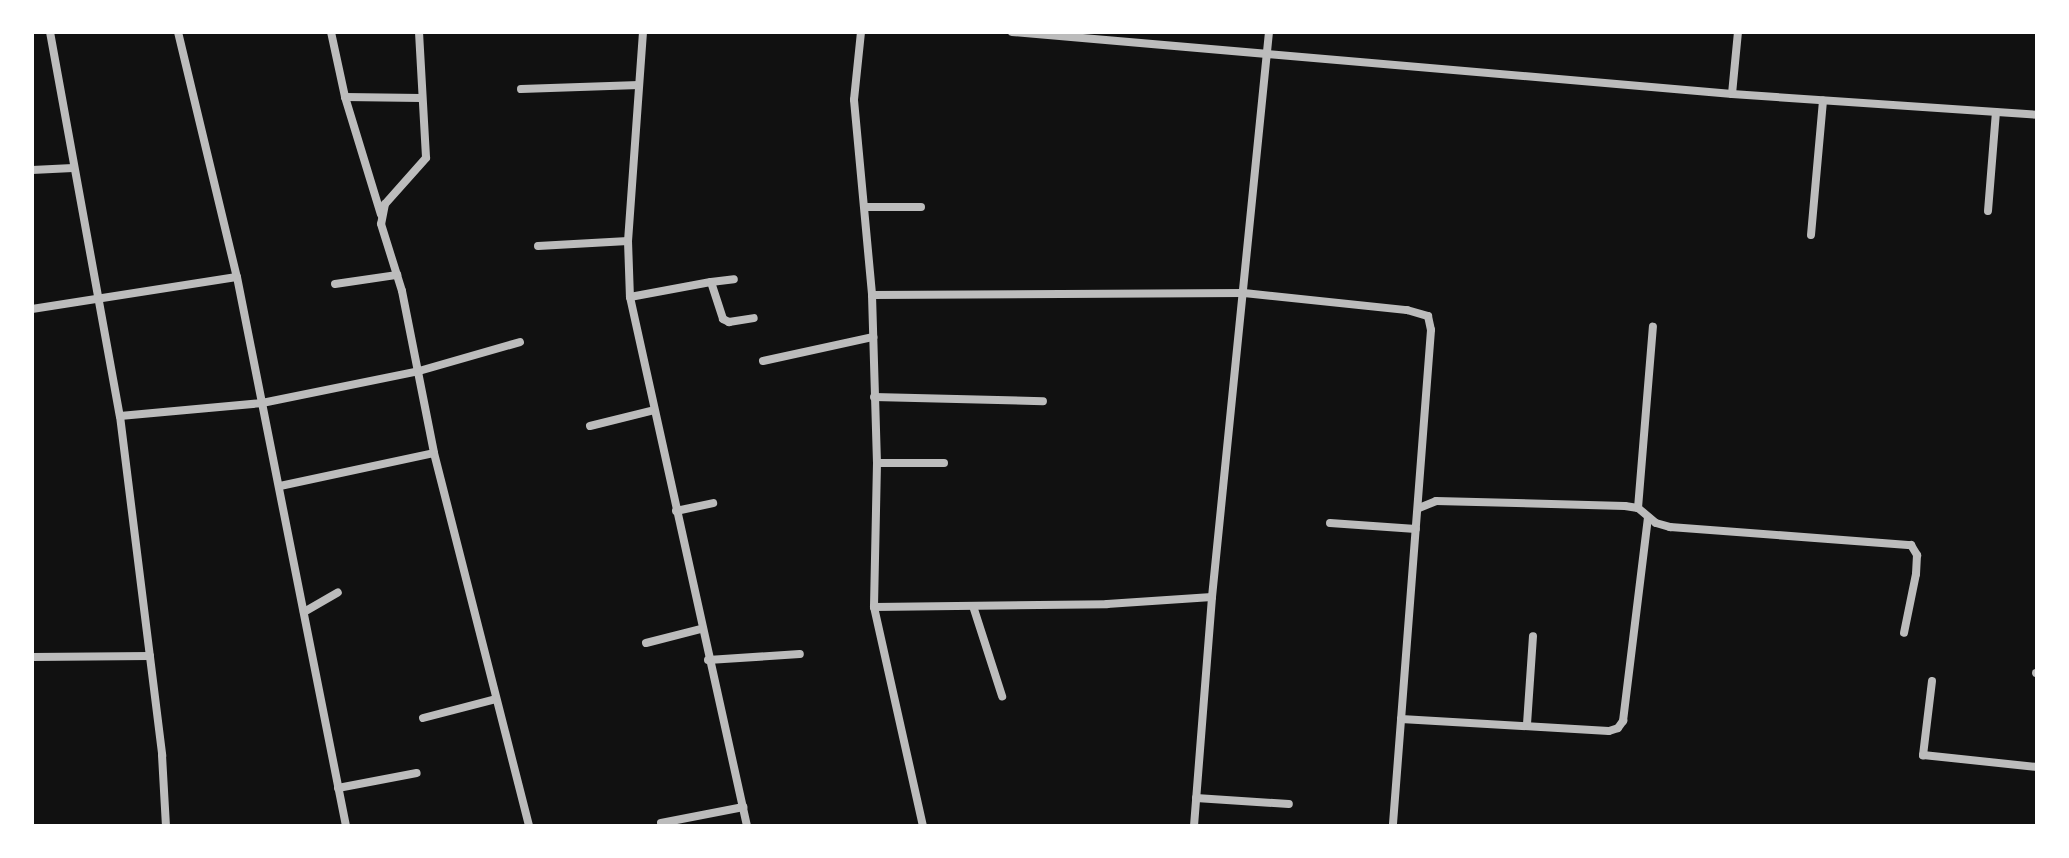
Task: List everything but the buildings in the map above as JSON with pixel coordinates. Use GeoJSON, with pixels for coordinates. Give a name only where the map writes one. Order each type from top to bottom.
{"type":"FeatureCollection","features":[{"type":"Feature","properties":{"kind":"street"},"geometry":{"type":"LineString","coordinates":[[50,32],[120,416],[162,755],[166,826]]}},
{"type":"Feature","properties":{"kind":"street"},"geometry":{"type":"LineString","coordinates":[[178,32],[237,277],[346,826]]}},
{"type":"Feature","properties":{"kind":"street"},"geometry":{"type":"LineString","coordinates":[[331,32],[345,97],[397,275],[434,453],[529,826]]}},
{"type":"Feature","properties":{"kind":"street"},"geometry":{"type":"LineString","coordinates":[[381,216],[385,204],[426,158],[419,32]]}},
{"type":"Feature","properties":{"kind":"street"},"geometry":{"type":"LineString","coordinates":[[643,32],[628,241],[630,297],[747,826]]}},
{"type":"Feature","properties":{"kind":"street"},"geometry":{"type":"LineString","coordinates":[[861,32],[854,100],[872,295],[877,463],[874,607],[923,826]]}},
{"type":"Feature","properties":{"kind":"street"},"geometry":{"type":"LineString","coordinates":[[1012,32],[1732,94],[2037,115]]}},
{"type":"Feature","properties":{"kind":"street"},"geometry":{"type":"LineString","coordinates":[[1194,826],[1212,597],[1269,32]]}},
{"type":"Feature","properties":{"kind":"street"},"geometry":{"type":"LineString","coordinates":[[1732,94],[1738,32]]}},
{"type":"Feature","properties":{"kind":"street"},"geometry":{"type":"LineString","coordinates":[[521,89],[639,85]]}},
{"type":"Feature","properties":{"kind":"street"},"geometry":{"type":"LineString","coordinates":[[345,97],[421,98]]}},
{"type":"Feature","properties":{"kind":"street"},"geometry":{"type":"LineString","coordinates":[[1811,235],[1823,101]]}},
{"type":"Feature","properties":{"kind":"street"},"geometry":{"type":"LineString","coordinates":[[1988,211],[1996,112]]}},
{"type":"Feature","properties":{"kind":"street"},"geometry":{"type":"LineString","coordinates":[[32,170],[73,168]]}},
{"type":"Feature","properties":{"kind":"street"},"geometry":{"type":"LineString","coordinates":[[865,207],[921,207]]}},
{"type":"Feature","properties":{"kind":"street"},"geometry":{"type":"LineString","coordinates":[[538,246],[628,241]]}},
{"type":"Feature","properties":{"kind":"street"},"geometry":{"type":"LineString","coordinates":[[335,284],[397,275]]}},
{"type":"Feature","properties":{"kind":"street"},"geometry":{"type":"LineString","coordinates":[[32,309],[237,277]]}},
{"type":"Feature","properties":{"kind":"street"},"geometry":{"type":"LineString","coordinates":[[630,297],[734,279]]}},
{"type":"Feature","properties":{"kind":"street"},"geometry":{"type":"LineString","coordinates":[[711,282],[723,319],[729,322],[754,318]]}},
{"type":"Feature","properties":{"kind":"street"},"geometry":{"type":"LineString","coordinates":[[872,295],[1244,293],[1407,310],[1428,316],[1431,330],[1419,508],[1393,826]]}},
{"type":"Feature","properties":{"kind":"street"},"geometry":{"type":"LineString","coordinates":[[1638,508],[1653,327]]}},
{"type":"Feature","properties":{"kind":"street"},"geometry":{"type":"LineString","coordinates":[[763,361],[873,337]]}},
{"type":"Feature","properties":{"kind":"street"},"geometry":{"type":"LineString","coordinates":[[120,416],[262,403],[419,371],[520,342]]}},
{"type":"Feature","properties":{"kind":"street"},"geometry":{"type":"LineString","coordinates":[[874,397],[1043,401]]}},
{"type":"Feature","properties":{"kind":"street"},"geometry":{"type":"LineString","coordinates":[[590,426],[654,410]]}},
{"type":"Feature","properties":{"kind":"street"},"geometry":{"type":"LineString","coordinates":[[280,486],[434,453]]}},
{"type":"Feature","properties":{"kind":"street"},"geometry":{"type":"LineString","coordinates":[[877,463],[944,463]]}},
{"type":"Feature","properties":{"kind":"street"},"geometry":{"type":"LineString","coordinates":[[1419,508],[1436,501],[1638,508],[1648,518],[1670,527],[1911,545],[1917,555],[1916,574],[1904,633]]}},
{"type":"Feature","properties":{"kind":"street"},"geometry":{"type":"LineString","coordinates":[[676,511],[713,503]]}},
{"type":"Feature","properties":{"kind":"street"},"geometry":{"type":"LineString","coordinates":[[1401,719],[1609,731],[1623,721],[1648,518]]}},
{"type":"Feature","properties":{"kind":"street"},"geometry":{"type":"LineString","coordinates":[[1330,523],[1416,529]]}},
{"type":"Feature","properties":{"kind":"street"},"geometry":{"type":"LineString","coordinates":[[304,612],[338,592]]}},
{"type":"Feature","properties":{"kind":"street"},"geometry":{"type":"LineString","coordinates":[[874,607],[1107,604],[1212,597]]}},
{"type":"Feature","properties":{"kind":"street"},"geometry":{"type":"LineString","coordinates":[[973,606],[1002,696]]}},
{"type":"Feature","properties":{"kind":"street"},"geometry":{"type":"LineString","coordinates":[[646,643],[701,629]]}},
{"type":"Feature","properties":{"kind":"street"},"geometry":{"type":"LineString","coordinates":[[1527,724],[1533,636]]}},
{"type":"Feature","properties":{"kind":"street"},"geometry":{"type":"LineString","coordinates":[[708,660],[800,654]]}},
{"type":"Feature","properties":{"kind":"street"},"geometry":{"type":"LineString","coordinates":[[32,657],[150,656]]}},
{"type":"Feature","properties":{"kind":"street"},"geometry":{"type":"LineString","coordinates":[[1932,681],[1923,755],[2037,767]]}},
{"type":"Feature","properties":{"kind":"street"},"geometry":{"type":"LineString","coordinates":[[423,718],[496,699]]}},
{"type":"Feature","properties":{"kind":"street"},"geometry":{"type":"LineString","coordinates":[[338,788],[417,773]]}},
{"type":"Feature","properties":{"kind":"street"},"geometry":{"type":"LineString","coordinates":[[1196,798],[1289,804]]}},
{"type":"Feature","properties":{"kind":"street"},"geometry":{"type":"LineString","coordinates":[[661,823],[743,807]]}}]}
